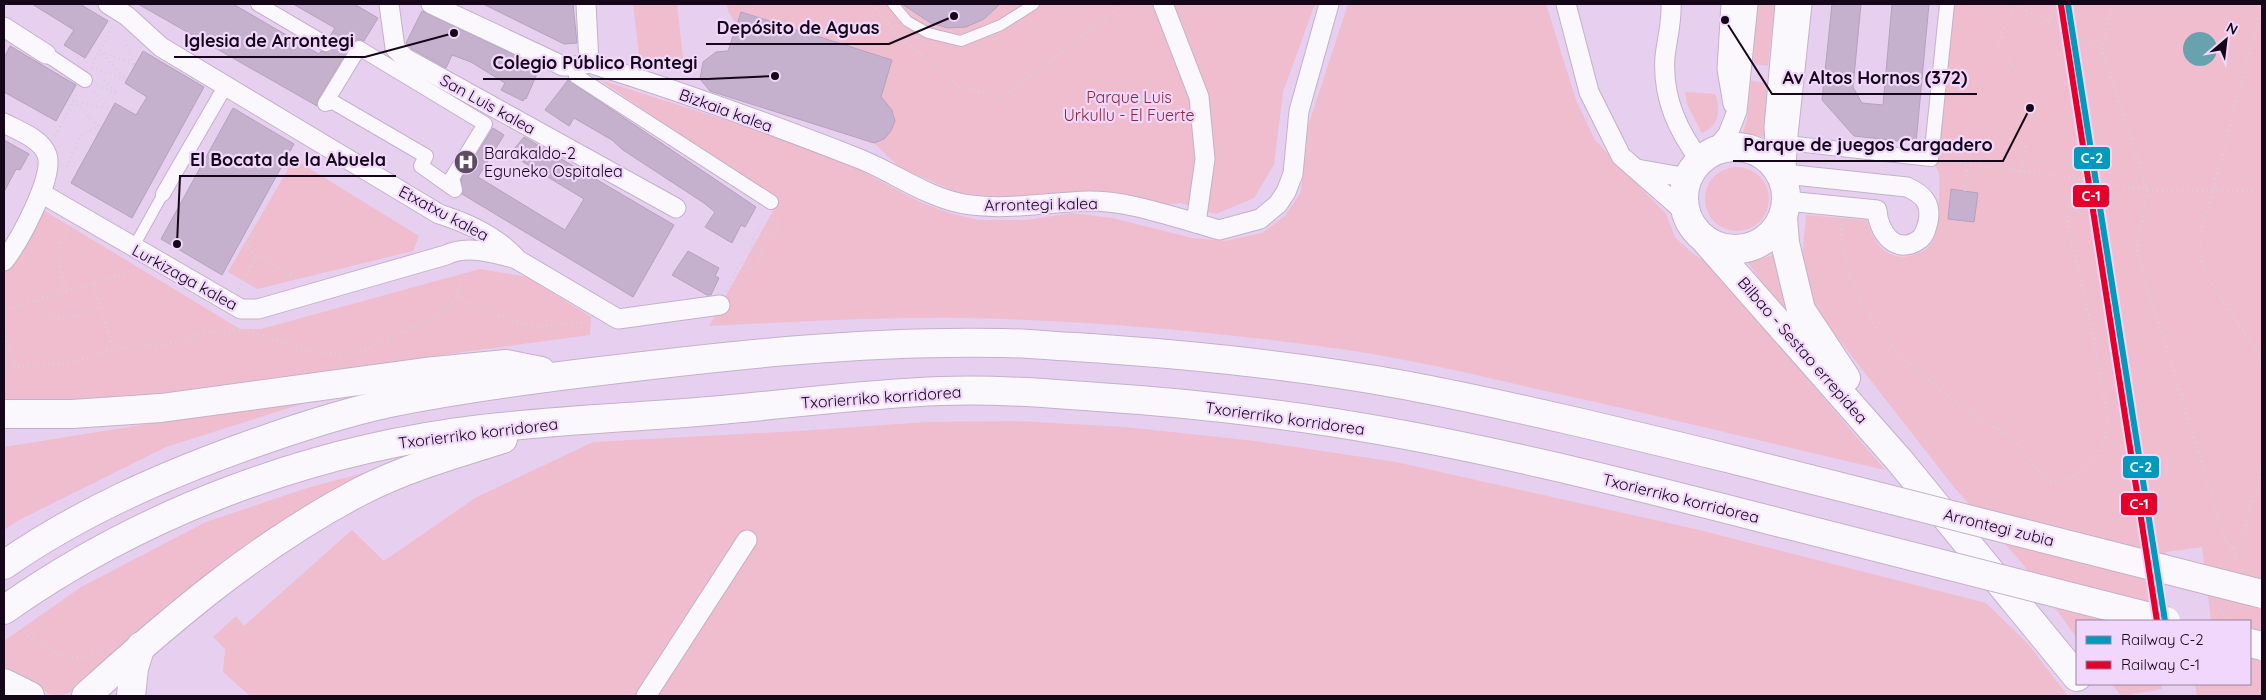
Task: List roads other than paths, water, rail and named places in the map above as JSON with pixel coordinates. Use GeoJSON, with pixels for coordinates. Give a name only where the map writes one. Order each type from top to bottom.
{"type":"FeatureCollection","features":[{"type":"Feature","properties":{"kind":"main road"},"geometry":{"type":"LineString","coordinates":[[1731,147],[1749,148],[1764,156],[1784,189],[1776,231],[1764,241],[1750,248],[1728,249],[1706,241],[1693,229],[1686,213],[1683,195],[1701,163],[1731,147]]}},
{"type":"Feature","properties":{"kind":"main road","name":"Bilbao - Sestao errepidea"},"geometry":{"type":"LineString","coordinates":[[1784,189],[1785,243],[1802,310],[1899,460]]}},
{"type":"Feature","properties":{"kind":"main road","name":"Bilbao - Sestao errepidea"},"geometry":{"type":"LineString","coordinates":[[1706,241],[1899,460],[2076,676]]}},
{"type":"Feature","properties":{"kind":"main road","name":"Arrontegi zubia"},"geometry":{"type":"LineString","coordinates":[[565,376],[651,365],[828,348],[920,343],[1007,343],[1142,351],[1306,369],[1456,395],[1607,429],[2262,594]]}},
{"type":"Feature","properties":{"kind":"main road"},"geometry":{"type":"LineString","coordinates":[[4,414],[72,414],[161,408],[425,372],[506,364],[565,376]]}},
{"type":"Feature","properties":{"kind":"main road"},"geometry":{"type":"LineString","coordinates":[[4,565],[42,539],[79,519],[186,467],[315,423],[420,397],[565,376]]}},
{"type":"Feature","properties":{"kind":"main road","name":"Txorierriko korridorea"},"geometry":{"type":"LineString","coordinates":[[4,610],[57,574],[202,502],[275,474],[326,459],[387,445],[472,430],[943,391],[1004,392],[1136,399],[1324,421],[1474,448],[1599,477],[2162,620]]}},
{"type":"Feature","properties":{"kind":"main road"},"geometry":{"type":"LineString","coordinates":[[4,433],[112,420],[161,408]]}},
{"type":"Feature","properties":{"kind":"main road"},"geometry":{"type":"LineString","coordinates":[[86,696],[141,646],[225,578],[324,512],[362,490],[398,474],[513,436],[585,420]]}},
{"type":"Feature","properties":{"kind":"main road"},"geometry":{"type":"LineString","coordinates":[[131,696],[134,668],[141,646]]}},
{"type":"Feature","properties":{"kind":"main road"},"geometry":{"type":"LineString","coordinates":[[2083,685],[2092,696]]}},
{"type":"Feature","properties":{"kind":"street","name":"Etxatxu kalea"},"geometry":{"type":"LineString","coordinates":[[108,4],[127,16],[160,47],[439,214],[464,222],[507,247],[518,260],[618,319],[720,305]]}},
{"type":"Feature","properties":{"kind":"street"},"geometry":{"type":"LineString","coordinates":[[258,4],[326,44]]}},
{"type":"Feature","properties":{"kind":"street","name":"San Luis kalea"},"geometry":{"type":"LineString","coordinates":[[389,4],[395,48],[405,58],[676,208]]}},
{"type":"Feature","properties":{"kind":"street"},"geometry":{"type":"LineString","coordinates":[[431,4],[564,66],[576,66],[771,202]]}},
{"type":"Feature","properties":{"kind":"street"},"geometry":{"type":"LineString","coordinates":[[582,70],[586,4]]}},
{"type":"Feature","properties":{"kind":"street"},"geometry":{"type":"LineString","coordinates":[[1163,4],[1199,97],[1205,159],[1196,223]]}},
{"type":"Feature","properties":{"kind":"street","name":"Arrontegi kalea"},"geometry":{"type":"LineString","coordinates":[[863,160],[916,188],[964,204],[1010,207],[1057,202],[1135,205],[1219,230],[1260,219],[1278,204],[1286,192],[1293,174],[1299,111],[1329,4]]}},
{"type":"Feature","properties":{"kind":"street"},"geometry":{"type":"LineString","coordinates":[[1566,4],[1589,92],[1622,156],[1686,213]]}},
{"type":"Feature","properties":{"kind":"street"},"geometry":{"type":"LineString","coordinates":[[1671,4],[1672,24],[1665,57],[1666,83],[1673,116],[1689,146],[1701,163]]}},
{"type":"Feature","properties":{"kind":"street"},"geometry":{"type":"LineString","coordinates":[[1731,4],[1726,70],[1734,122]]}},
{"type":"Feature","properties":{"kind":"street"},"geometry":{"type":"LineString","coordinates":[[1637,169],[1701,163],[1728,134],[1734,122],[1740,98],[1748,4]]}},
{"type":"Feature","properties":{"kind":"street"},"geometry":{"type":"LineString","coordinates":[[1784,189],[1774,126],[1785,4]]}},
{"type":"Feature","properties":{"kind":"street"},"geometry":{"type":"LineString","coordinates":[[1784,189],[1802,4]]}},
{"type":"Feature","properties":{"kind":"street"},"geometry":{"type":"LineString","coordinates":[[1787,143],[1931,160],[1947,4]]}},
{"type":"Feature","properties":{"kind":"street"},"geometry":{"type":"LineString","coordinates":[[4,27],[85,80]]}},
{"type":"Feature","properties":{"kind":"street"},"geometry":{"type":"LineString","coordinates":[[359,48],[485,124],[452,178],[455,190],[421,166],[426,156],[333,102],[325,104],[359,48]]}},
{"type":"Feature","properties":{"kind":"street","name":"Bizkaia kalea"},"geometry":{"type":"LineString","coordinates":[[582,70],[709,104],[863,160]]}},
{"type":"Feature","properties":{"kind":"street"},"geometry":{"type":"LineString","coordinates":[[163,194],[226,86]]}},
{"type":"Feature","properties":{"kind":"street"},"geometry":{"type":"LineString","coordinates":[[4,123],[37,142],[47,154],[49,167],[41,193],[7,251]]}},
{"type":"Feature","properties":{"kind":"street"},"geometry":{"type":"LineString","coordinates":[[1907,187],[1919,192],[1927,202],[1929,215],[1926,231],[1922,238],[1904,245],[1892,242],[1883,233],[1878,221],[1878,210],[1784,189],[1907,187]]}},
{"type":"Feature","properties":{"kind":"street","name":"Lurkizaga kalea"},"geometry":{"type":"LineString","coordinates":[[41,193],[241,309],[258,309],[320,293],[446,256],[455,250],[490,252],[518,260]]}},
{"type":"Feature","properties":{"kind":"street"},"geometry":{"type":"LineString","coordinates":[[439,214],[452,226],[456,234],[455,250]]}},
{"type":"Feature","properties":{"kind":"street"},"geometry":{"type":"LineString","coordinates":[[646,696],[747,540]]}},
{"type":"Feature","properties":{"kind":"lane"},"geometry":{"type":"LineString","coordinates":[[893,4],[907,21],[928,33],[962,41],[1001,25],[1034,4]]}},
{"type":"Feature","properties":{"kind":"lane"},"geometry":{"type":"LineString","coordinates":[[133,248],[163,194]]}},
{"type":"Feature","properties":{"kind":"tunnel"},"geometry":{"type":"LineString","coordinates":[[326,44],[352,59]]}},
{"type":"Feature","properties":{"kind":"rail line","name":"C-2"},"geometry":{"type":"LineString","coordinates":[[2068,4],[2165,620]]}},
{"type":"Feature","properties":{"kind":"rail line","name":"C-1"},"geometry":{"type":"LineString","coordinates":[[2061,5],[2157,620]]}},
{"type":"Feature","properties":{"kind":"place","name":"Depósito de Aguas"},"geometry":{"type":"Point","coordinates":[954,16]}},
{"type":"Feature","properties":{"kind":"place","name":"Av Altos Hornos (372)"},"geometry":{"type":"Point","coordinates":[1725,20]}},
{"type":"Feature","properties":{"kind":"place","name":"Iglesia de Arrontegi"},"geometry":{"type":"Point","coordinates":[454,33]}},
{"type":"Feature","properties":{"kind":"place","name":"Colegio Público Rontegi"},"geometry":{"type":"Point","coordinates":[775,76]}},
{"type":"Feature","properties":{"kind":"place","name":"Parque de juegos Cargadero"},"geometry":{"type":"Point","coordinates":[2030,108]}},
{"type":"Feature","properties":{"kind":"place","name":"Barakaldo-2 Eguneko Ospitalea"},"geometry":{"type":"Point","coordinates":[466,162]}},
{"type":"Feature","properties":{"kind":"place","name":"El Bocata de la Abuela"},"geometry":{"type":"Point","coordinates":[177,244]}},
{"type":"Feature","properties":{"kind":"park label","name":"Parque Luis Urkullu - El Fuerte"},"geometry":{"type":"Point","coordinates":[1129,106]}}]}
